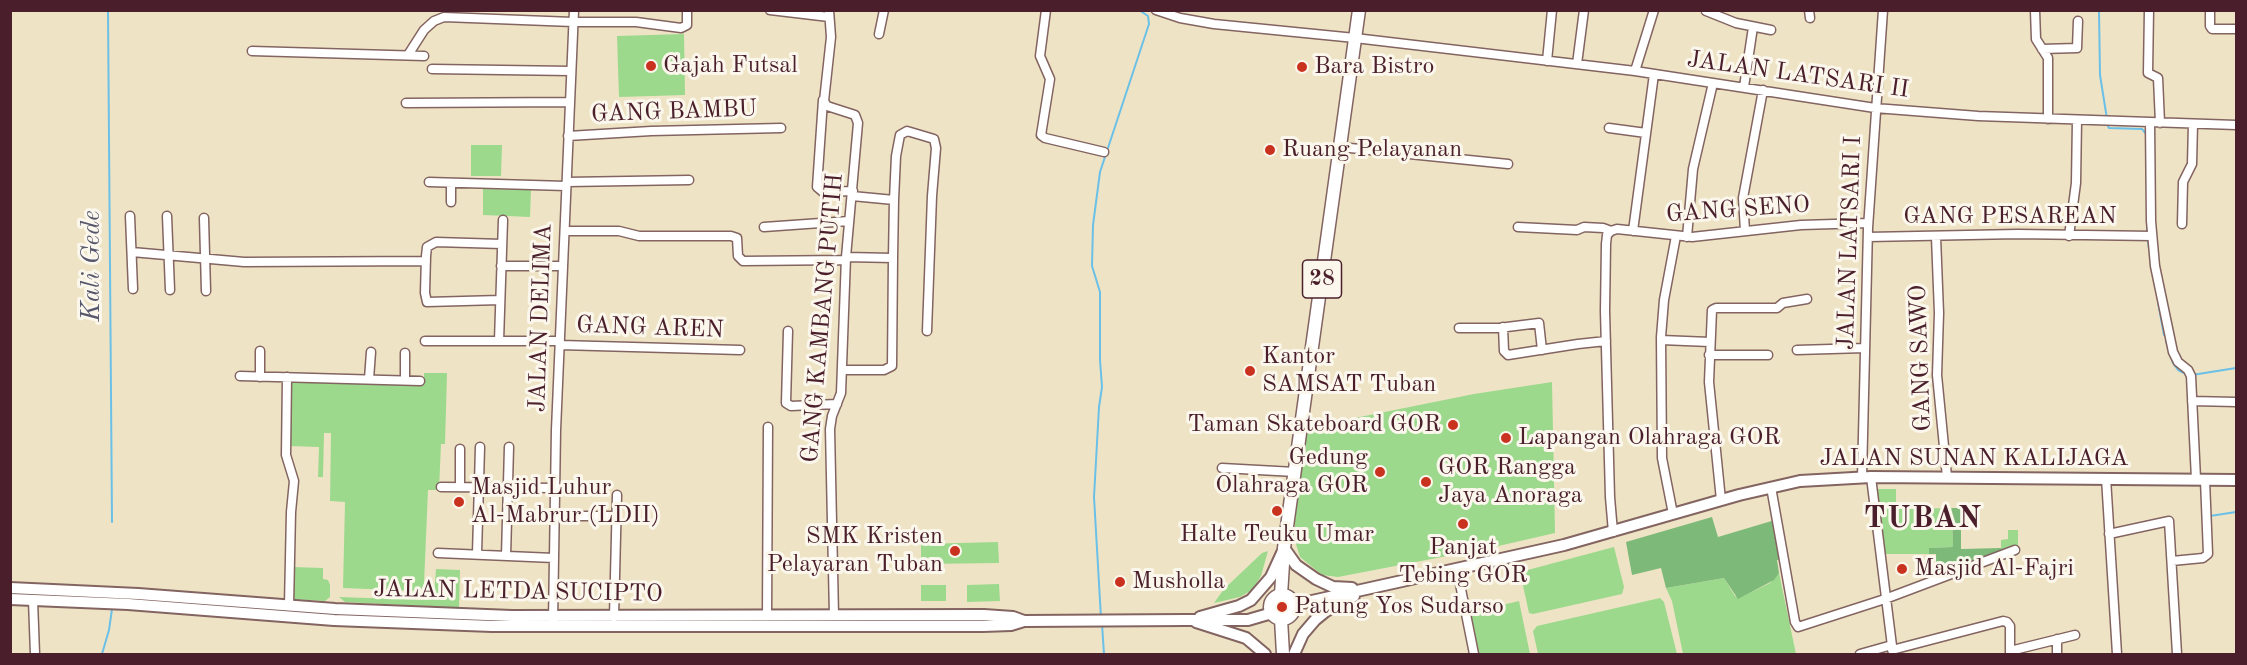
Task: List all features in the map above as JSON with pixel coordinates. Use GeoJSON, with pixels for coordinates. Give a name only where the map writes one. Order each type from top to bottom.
{"type":"FeatureCollection","features":[{"type":"Feature","properties":{"kind":"highway","name":"28"},"geometry":{"type":"LineString","coordinates":[[1283,654],[1271,602],[1281,595],[1284,548],[1359,10]]}},
{"type":"Feature","properties":{"kind":"highway"},"geometry":{"type":"LineString","coordinates":[[1276,616],[1291,615],[1294,605],[1291,598],[1281,595]]}},
{"type":"Feature","properties":{"kind":"main road","name":"JALAN SUNAN KALIJAGA"},"geometry":{"type":"LineString","coordinates":[[1294,605],[1613,532],[1721,500],[1800,482],[1866,477],[2236,480]]}},
{"type":"Feature","properties":{"kind":"main road"},"geometry":{"type":"LineString","coordinates":[[1191,620],[1239,606],[1251,600],[1271,577],[1284,548],[1300,569],[1326,585],[1340,588],[1368,588]]}},
{"type":"Feature","properties":{"kind":"main road","name":"JALAN LETDA SUCIPTO"},"geometry":{"type":"LineString","coordinates":[[10,588],[334,614],[553,622],[983,626],[1011,625],[1024,621]]}},
{"type":"Feature","properties":{"kind":"main road"},"geometry":{"type":"LineString","coordinates":[[1294,654],[1303,634],[1315,620],[1368,588]]}},
{"type":"Feature","properties":{"kind":"main road","name":"JALAN LETDA SUCIPTO"},"geometry":{"type":"LineString","coordinates":[[10,599],[114,598],[289,605],[334,614]]}},
{"type":"Feature","properties":{"kind":"main road","name":"JALAN LETDA SUCIPTO"},"geometry":{"type":"LineString","coordinates":[[553,622],[614,617],[984,615],[1004,616],[1024,621],[1117,621],[1248,620],[1276,616]]}},
{"type":"Feature","properties":{"kind":"main road"},"geometry":{"type":"LineString","coordinates":[[1191,620],[1246,638],[1265,654]]}},
{"type":"Feature","properties":{"kind":"street","name":"JALAN DELIMA"},"geometry":{"type":"LineString","coordinates":[[553,622],[554,516],[574,10]]}},
{"type":"Feature","properties":{"kind":"street"},"geometry":{"type":"LineString","coordinates":[[408,55],[424,30],[434,21],[444,17],[636,22],[683,28],[687,25],[687,10]]}},
{"type":"Feature","properties":{"kind":"street"},"geometry":{"type":"LineString","coordinates":[[770,10],[829,14],[831,43],[823,98],[817,187],[823,192],[852,193],[894,200]]}},
{"type":"Feature","properties":{"kind":"street"},"geometry":{"type":"LineString","coordinates":[[879,34],[884,10]]}},
{"type":"Feature","properties":{"kind":"street"},"geometry":{"type":"LineString","coordinates":[[1046,10],[1040,56],[1049,77],[1041,133],[1043,137],[1104,152]]}},
{"type":"Feature","properties":{"kind":"street","name":"JALAN LATSARI II"},"geometry":{"type":"LineString","coordinates":[[1156,10],[1180,18],[1239,27],[1355,38],[1635,71],[1875,108],[2048,119],[2236,126]]}},
{"type":"Feature","properties":{"kind":"street"},"geometry":{"type":"LineString","coordinates":[[1547,61],[1552,10]]}},
{"type":"Feature","properties":{"kind":"street"},"geometry":{"type":"LineString","coordinates":[[1577,64],[1584,10]]}},
{"type":"Feature","properties":{"kind":"street"},"geometry":{"type":"LineString","coordinates":[[1635,71],[1654,10]]}},
{"type":"Feature","properties":{"kind":"street","name":"JALAN LATSARI I"},"geometry":{"type":"LineString","coordinates":[[1883,10],[1868,223],[1865,348],[1866,477],[1892,650]]}},
{"type":"Feature","properties":{"kind":"street"},"geometry":{"type":"LineString","coordinates":[[2035,10],[2036,37],[2048,58],[2048,119]]}},
{"type":"Feature","properties":{"kind":"street"},"geometry":{"type":"LineString","coordinates":[[2149,10],[2148,73],[2158,78],[2152,236],[2157,277],[2172,349],[2178,362],[2190,375],[2207,516],[2207,556],[2172,561]]}},
{"type":"Feature","properties":{"kind":"street"},"geometry":{"type":"LineString","coordinates":[[2210,10],[2212,29],[2236,29]]}},
{"type":"Feature","properties":{"kind":"street"},"geometry":{"type":"LineString","coordinates":[[1706,11],[1732,22],[1771,30]]}},
{"type":"Feature","properties":{"kind":"street"},"geometry":{"type":"LineString","coordinates":[[2042,49],[2078,48],[2078,21]]}},
{"type":"Feature","properties":{"kind":"street"},"geometry":{"type":"LineString","coordinates":[[1744,87],[1753,27]]}},
{"type":"Feature","properties":{"kind":"street"},"geometry":{"type":"LineString","coordinates":[[252,51],[424,56]]}},
{"type":"Feature","properties":{"kind":"street"},"geometry":{"type":"LineString","coordinates":[[432,69],[571,71]]}},
{"type":"Feature","properties":{"kind":"street"},"geometry":{"type":"LineString","coordinates":[[1633,231],[1654,74]]}},
{"type":"Feature","properties":{"kind":"street"},"geometry":{"type":"LineString","coordinates":[[1687,237],[1693,169],[1713,82]]}},
{"type":"Feature","properties":{"kind":"street"},"geometry":{"type":"LineString","coordinates":[[1745,231],[1743,198],[1762,90]]}},
{"type":"Feature","properties":{"kind":"street","name":"GANG KAMBANG PUTIH"},"geometry":{"type":"LineString","coordinates":[[823,98],[827,106],[853,114],[858,119],[846,258],[841,393],[831,420],[829,459],[834,616]]}},
{"type":"Feature","properties":{"kind":"street"},"geometry":{"type":"LineString","coordinates":[[406,103],[570,102]]}},
{"type":"Feature","properties":{"kind":"street"},"geometry":{"type":"LineString","coordinates":[[2068,236],[2076,183],[2077,120]]}},
{"type":"Feature","properties":{"kind":"street"},"geometry":{"type":"LineString","coordinates":[[2182,224],[2183,182],[2192,164],[2193,124]]}},
{"type":"Feature","properties":{"kind":"street","name":"GANG BAMBU"},"geometry":{"type":"LineString","coordinates":[[568,136],[651,131],[781,128]]}},
{"type":"Feature","properties":{"kind":"street"},"geometry":{"type":"LineString","coordinates":[[1609,128],[1646,133]]}},
{"type":"Feature","properties":{"kind":"street"},"geometry":{"type":"LineString","coordinates":[[842,370],[884,369],[892,366],[896,156],[900,135],[907,131],[932,137],[936,148],[927,331]]}},
{"type":"Feature","properties":{"kind":"street"},"geometry":{"type":"LineString","coordinates":[[1340,147],[1508,164]]}},
{"type":"Feature","properties":{"kind":"street"},"geometry":{"type":"LineString","coordinates":[[429,182],[566,184],[688,180]]}},
{"type":"Feature","properties":{"kind":"street"},"geometry":{"type":"LineString","coordinates":[[451,183],[451,202]]}},
{"type":"Feature","properties":{"kind":"street"},"geometry":{"type":"LineString","coordinates":[[130,216],[133,289]]}},
{"type":"Feature","properties":{"kind":"street"},"geometry":{"type":"LineString","coordinates":[[167,216],[170,290]]}},
{"type":"Feature","properties":{"kind":"street"},"geometry":{"type":"LineString","coordinates":[[204,218],[206,291]]}},
{"type":"Feature","properties":{"kind":"street"},"geometry":{"type":"LineString","coordinates":[[499,341],[503,220]]}},
{"type":"Feature","properties":{"kind":"street"},"geometry":{"type":"LineString","coordinates":[[764,227],[849,221]]}},
{"type":"Feature","properties":{"kind":"street","name":"GANG SENO"},"geometry":{"type":"LineString","coordinates":[[1518,227],[1576,230],[1585,227],[1603,228],[1611,231],[1687,237],[1801,225],[1868,223]]}},
{"type":"Feature","properties":{"kind":"street"},"geometry":{"type":"LineString","coordinates":[[565,231],[619,231],[639,236],[733,236],[738,240],[740,259],[746,261],[893,258]]}},
{"type":"Feature","properties":{"kind":"street"},"geometry":{"type":"LineString","coordinates":[[1611,231],[1607,234],[1606,244],[1606,341],[1613,532]]}},
{"type":"Feature","properties":{"kind":"street","name":"GANG PESAREAN"},"geometry":{"type":"LineString","coordinates":[[1868,237],[2015,234],[2152,236]]}},
{"type":"Feature","properties":{"kind":"street"},"geometry":{"type":"LineString","coordinates":[[1673,514],[1662,458],[1661,340],[1664,300],[1676,236]]}},
{"type":"Feature","properties":{"kind":"street","name":"GANG SAWO"},"geometry":{"type":"LineString","coordinates":[[1936,237],[1939,313],[1937,382],[1947,477]]}},
{"type":"Feature","properties":{"kind":"street"},"geometry":{"type":"LineString","coordinates":[[500,300],[427,302],[424,293],[427,247],[433,243],[502,244]]}},
{"type":"Feature","properties":{"kind":"street"},"geometry":{"type":"LineString","coordinates":[[132,252],[244,262],[426,261]]}},
{"type":"Feature","properties":{"kind":"street"},"geometry":{"type":"LineString","coordinates":[[501,266],[563,267]]}},
{"type":"Feature","properties":{"kind":"street"},"geometry":{"type":"LineString","coordinates":[[1721,500],[1710,389],[1709,356],[1713,309],[1777,308],[1782,303],[1807,299]]}},
{"type":"Feature","properties":{"kind":"street"},"geometry":{"type":"LineString","coordinates":[[1459,328],[1539,324],[1542,350]]}},
{"type":"Feature","properties":{"kind":"street"},"geometry":{"type":"LineString","coordinates":[[1503,327],[1504,351],[1507,355],[1606,341]]}},
{"type":"Feature","properties":{"kind":"street"},"geometry":{"type":"LineString","coordinates":[[788,331],[786,403],[791,406],[837,404]]}},
{"type":"Feature","properties":{"kind":"street"},"geometry":{"type":"LineString","coordinates":[[1661,340],[1710,342]]}},
{"type":"Feature","properties":{"kind":"street","name":"GANG AREN"},"geometry":{"type":"LineString","coordinates":[[425,341],[499,341],[740,350]]}},
{"type":"Feature","properties":{"kind":"street"},"geometry":{"type":"LineString","coordinates":[[1797,350],[1865,348]]}},
{"type":"Feature","properties":{"kind":"street"},"geometry":{"type":"LineString","coordinates":[[260,351],[260,377]]}},
{"type":"Feature","properties":{"kind":"street"},"geometry":{"type":"LineString","coordinates":[[369,379],[370,352]]}},
{"type":"Feature","properties":{"kind":"street"},"geometry":{"type":"LineString","coordinates":[[405,353],[405,380]]}},
{"type":"Feature","properties":{"kind":"street"},"geometry":{"type":"LineString","coordinates":[[1709,356],[1768,354]]}},
{"type":"Feature","properties":{"kind":"street"},"geometry":{"type":"LineString","coordinates":[[240,376],[420,381]]}},
{"type":"Feature","properties":{"kind":"street"},"geometry":{"type":"LineString","coordinates":[[287,377],[286,455],[294,481],[289,605]]}},
{"type":"Feature","properties":{"kind":"street"},"geometry":{"type":"LineString","coordinates":[[2192,401],[2236,402]]}},
{"type":"Feature","properties":{"kind":"street"},"geometry":{"type":"LineString","coordinates":[[767,616],[768,428]]}},
{"type":"Feature","properties":{"kind":"street"},"geometry":{"type":"LineString","coordinates":[[477,554],[480,447]]}},
{"type":"Feature","properties":{"kind":"street"},"geometry":{"type":"LineString","coordinates":[[506,556],[509,447]]}},
{"type":"Feature","properties":{"kind":"street"},"geometry":{"type":"LineString","coordinates":[[460,449],[460,487]]}},
{"type":"Feature","properties":{"kind":"street"},"geometry":{"type":"LineString","coordinates":[[1222,468],[1295,472]]}},
{"type":"Feature","properties":{"kind":"street"},"geometry":{"type":"LineString","coordinates":[[2106,478],[2117,654]]}},
{"type":"Feature","properties":{"kind":"street"},"geometry":{"type":"LineString","coordinates":[[441,487],[555,488]]}},
{"type":"Feature","properties":{"kind":"street"},"geometry":{"type":"LineString","coordinates":[[1771,487],[1795,622],[1798,627],[1885,599],[2014,550]]}},
{"type":"Feature","properties":{"kind":"street"},"geometry":{"type":"LineString","coordinates":[[614,617],[617,495]]}},
{"type":"Feature","properties":{"kind":"street"},"geometry":{"type":"LineString","coordinates":[[554,516],[616,516]]}},
{"type":"Feature","properties":{"kind":"street"},"geometry":{"type":"LineString","coordinates":[[2109,534],[2169,521],[2177,654]]}},
{"type":"Feature","properties":{"kind":"street"},"geometry":{"type":"LineString","coordinates":[[438,553],[554,558]]}},
{"type":"Feature","properties":{"kind":"street"},"geometry":{"type":"LineString","coordinates":[[1457,569],[1474,654]]}},
{"type":"Feature","properties":{"kind":"street"},"geometry":{"type":"LineString","coordinates":[[33,600],[35,654]]}},
{"type":"Feature","properties":{"kind":"street"},"geometry":{"type":"LineString","coordinates":[[1860,654],[1892,650],[2003,621],[2010,626],[2010,653],[2074,635]]}},
{"type":"Feature","properties":{"kind":"street"},"geometry":{"type":"LineString","coordinates":[[2057,639],[2057,654]]}},
{"type":"Feature","properties":{"kind":"green space","name":"Gajah Futsal"},"geometry":{"type":"Polygon","coordinates":[[[684,34],[685,95],[619,97],[617,36],[684,34]]]}},
{"type":"Feature","properties":{"kind":"green space"},"geometry":{"type":"Polygon","coordinates":[[[471,145],[502,145],[501,176],[471,176],[471,145]]]}},
{"type":"Feature","properties":{"kind":"green space"},"geometry":{"type":"Polygon","coordinates":[[[483,189],[531,190],[530,217],[483,215],[483,189]]]}},
{"type":"Feature","properties":{"kind":"green space"},"geometry":{"type":"Polygon","coordinates":[[[424,373],[447,373],[445,444],[441,444],[439,490],[428,490],[423,588],[417,591],[343,588],[345,502],[330,501],[331,433],[324,433],[323,477],[318,477],[319,447],[288,446],[289,380],[424,384],[424,373]]]}},
{"type":"Feature","properties":{"kind":"green space","name":"GOR Rangga Jaya Anoraga"},"geometry":{"type":"Polygon","coordinates":[[[1552,382],[1555,533],[1338,577],[1322,575],[1300,557],[1295,541],[1295,521],[1305,430],[1474,394],[1552,382]]]}},
{"type":"Feature","properties":{"kind":"green space"},"geometry":{"type":"Polygon","coordinates":[[[1875,489],[1896,489],[1896,509],[1952,508],[1953,547],[1929,548],[1929,554],[1882,554],[1875,489]]]}},
{"type":"Feature","properties":{"kind":"green space"},"geometry":{"type":"Polygon","coordinates":[[[1952,508],[1961,508],[1961,549],[2001,548],[2001,552],[1944,574],[1944,566],[1936,566],[1936,554],[1929,554],[1929,548],[1953,547],[1952,508]]]}},
{"type":"Feature","properties":{"kind":"green space"},"geometry":{"type":"Polygon","coordinates":[[[1712,517],[1718,537],[1775,520],[1782,559],[1777,560],[1779,573],[1774,580],[1738,599],[1724,578],[1666,588],[1661,568],[1632,575],[1626,542],[1712,517]]]}},
{"type":"Feature","properties":{"kind":"green space"},"geometry":{"type":"Polygon","coordinates":[[[2008,530],[2018,530],[2018,546],[2001,552],[2001,540],[2008,539],[2008,530]]]}},
{"type":"Feature","properties":{"kind":"green space"},"geometry":{"type":"Polygon","coordinates":[[[998,542],[999,563],[921,564],[921,544],[998,542]]]}},
{"type":"Feature","properties":{"kind":"green space"},"geometry":{"type":"Polygon","coordinates":[[[1614,547],[1624,587],[1622,594],[1529,613],[1520,572],[1614,547]]]}},
{"type":"Feature","properties":{"kind":"green space"},"geometry":{"type":"Polygon","coordinates":[[[1268,551],[1261,576],[1252,590],[1240,597],[1214,603],[1224,589],[1262,553],[1268,551]]]}},
{"type":"Feature","properties":{"kind":"green space"},"geometry":{"type":"Polygon","coordinates":[[[292,567],[323,568],[323,579],[328,580],[330,585],[330,597],[325,601],[292,599],[292,567]]]}},
{"type":"Feature","properties":{"kind":"green space"},"geometry":{"type":"Polygon","coordinates":[[[436,569],[460,570],[459,608],[345,602],[339,597],[426,600],[434,595],[436,569]]]}},
{"type":"Feature","properties":{"kind":"green space"},"geometry":{"type":"Polygon","coordinates":[[[1779,573],[1796,654],[1683,654],[1672,601],[1666,588],[1724,578],[1735,596],[1739,598],[1770,583],[1779,573]]]}},
{"type":"Feature","properties":{"kind":"green space"},"geometry":{"type":"Polygon","coordinates":[[[999,584],[1000,601],[967,602],[967,585],[999,584]]]}},
{"type":"Feature","properties":{"kind":"green space"},"geometry":{"type":"Polygon","coordinates":[[[921,585],[946,585],[946,601],[921,601],[921,585]]]}},
{"type":"Feature","properties":{"kind":"green space"},"geometry":{"type":"Polygon","coordinates":[[[1660,598],[1664,602],[1677,654],[1538,654],[1533,631],[1537,626],[1660,598]]]}},
{"type":"Feature","properties":{"kind":"green space"},"geometry":{"type":"Polygon","coordinates":[[[1282,599],[1288,601],[1290,607],[1288,613],[1282,615],[1276,613],[1274,607],[1276,601],[1282,599]]]}},
{"type":"Feature","properties":{"kind":"green space"},"geometry":{"type":"Polygon","coordinates":[[[1519,601],[1530,654],[1477,654],[1468,613],[1519,601]]]}},
{"type":"Feature","properties":{"kind":"waterway","name":"Kali Gede"},"geometry":{"type":"LineString","coordinates":[[108,10],[112,522]]}},
{"type":"Feature","properties":{"kind":"waterway"},"geometry":{"type":"LineString","coordinates":[[1101,618],[1094,497],[1102,387],[1100,292],[1092,266],[1093,225],[1100,172],[1149,24],[1148,16],[1139,10]]}},
{"type":"Feature","properties":{"kind":"waterway"},"geometry":{"type":"LineString","coordinates":[[2099,10],[2100,75],[2107,119]]}},
{"type":"Feature","properties":{"kind":"waterway"},"geometry":{"type":"LineString","coordinates":[[2107,124],[2109,128],[2142,129],[2147,135]]}},
{"type":"Feature","properties":{"kind":"waterway"},"geometry":{"type":"LineString","coordinates":[[2147,203],[2147,230]]}},
{"type":"Feature","properties":{"kind":"waterway"},"geometry":{"type":"LineString","coordinates":[[2148,240],[2149,249]]}},
{"type":"Feature","properties":{"kind":"waterway"},"geometry":{"type":"LineString","coordinates":[[2158,302],[2164,335]]}},
{"type":"Feature","properties":{"kind":"waterway"},"geometry":{"type":"LineString","coordinates":[[2166,341],[2173,363],[2178,370],[2186,374]]}},
{"type":"Feature","properties":{"kind":"waterway"},"geometry":{"type":"LineString","coordinates":[[2192,375],[2236,368]]}},
{"type":"Feature","properties":{"kind":"waterway"},"geometry":{"type":"LineString","coordinates":[[2210,516],[2236,512]]}},
{"type":"Feature","properties":{"kind":"waterway","name":"Kali Gede"},"geometry":{"type":"LineString","coordinates":[[102,654],[112,609]]}},
{"type":"Feature","properties":{"kind":"waterway"},"geometry":{"type":"LineString","coordinates":[[1102,624],[1104,654]]}},
{"type":"Feature","properties":{"kind":"place","name":"Gajah Futsal"},"geometry":{"type":"Point","coordinates":[651,66]}},
{"type":"Feature","properties":{"kind":"place","name":"Bara Bistro"},"geometry":{"type":"Point","coordinates":[1302,67]}},
{"type":"Feature","properties":{"kind":"place","name":"Ruang Pelayanan"},"geometry":{"type":"Point","coordinates":[1270,150]}},
{"type":"Feature","properties":{"kind":"place","name":"Kantor SAMSAT Tuban"},"geometry":{"type":"Point","coordinates":[1250,371]}},
{"type":"Feature","properties":{"kind":"place","name":"Taman Skateboard GOR"},"geometry":{"type":"Point","coordinates":[1453,425]}},
{"type":"Feature","properties":{"kind":"place","name":"Lapangan Olahraga GOR"},"geometry":{"type":"Point","coordinates":[1506,438]}},
{"type":"Feature","properties":{"kind":"place","name":"Gedung Olahraga GOR"},"geometry":{"type":"Point","coordinates":[1380,472]}},
{"type":"Feature","properties":{"kind":"place","name":"GOR Rangga Jaya Anoraga"},"geometry":{"type":"Point","coordinates":[1426,482]}},
{"type":"Feature","properties":{"kind":"place","name":"Masjid Luhur Al-Mabrur (LDII)"},"geometry":{"type":"Point","coordinates":[459,502]}},
{"type":"Feature","properties":{"kind":"place","name":"Halte Teuku Umar"},"geometry":{"type":"Point","coordinates":[1277,511]}},
{"type":"Feature","properties":{"kind":"place","name":"Panjat Tebing GOR"},"geometry":{"type":"Point","coordinates":[1463,524]}},
{"type":"Feature","properties":{"kind":"place","name":"SMK Kristen Pelayaran Tuban"},"geometry":{"type":"Point","coordinates":[955,551]}},
{"type":"Feature","properties":{"kind":"place","name":"Masjid Al-Fajri"},"geometry":{"type":"Point","coordinates":[1902,569]}},
{"type":"Feature","properties":{"kind":"place","name":"Musholla"},"geometry":{"type":"Point","coordinates":[1120,582]}},
{"type":"Feature","properties":{"kind":"place","name":"Patung Yos Sudarso"},"geometry":{"type":"Point","coordinates":[1282,607]}},
{"type":"Feature","properties":{"kind":"district","name":"TUBAN"},"geometry":{"type":"Point","coordinates":[1923,519]}}]}
